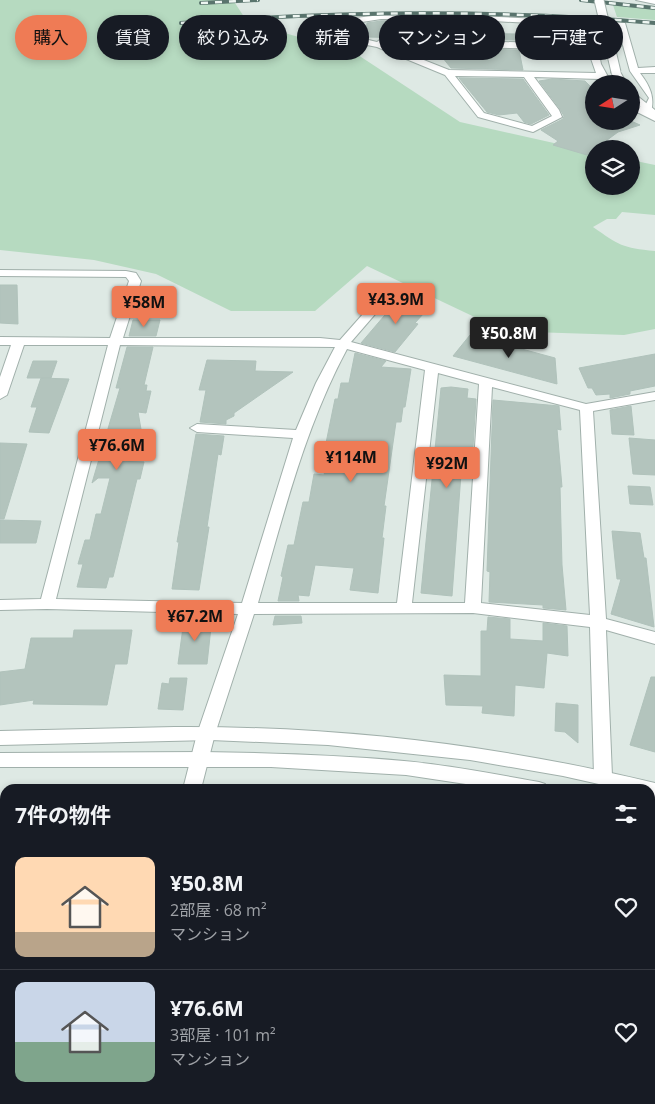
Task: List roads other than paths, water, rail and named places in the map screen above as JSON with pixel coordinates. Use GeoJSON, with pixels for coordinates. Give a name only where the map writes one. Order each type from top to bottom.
{"type":"FeatureCollection","features":[{"type":"Feature","properties":{"kind":"street"},"geometry":{"type":"LineString","coordinates":[[599,0],[618,75]]}},
{"type":"Feature","properties":{"kind":"street"},"geometry":{"type":"LineString","coordinates":[[640,0],[655,2]]}},
{"type":"Feature","properties":{"kind":"street"},"geometry":{"type":"LineString","coordinates":[[515,20],[381,17],[358,20],[355,40],[371,43],[515,46]]}},
{"type":"Feature","properties":{"kind":"street"},"geometry":{"type":"LineString","coordinates":[[623,29],[634,71],[654,98],[653,114]]}},
{"type":"Feature","properties":{"kind":"street"},"geometry":{"type":"LineString","coordinates":[[371,43],[448,73],[585,79]]}},
{"type":"Feature","properties":{"kind":"street"},"geometry":{"type":"LineString","coordinates":[[597,60],[603,75]]}},
{"type":"Feature","properties":{"kind":"street"},"geometry":{"type":"LineString","coordinates":[[634,71],[655,70]]}},
{"type":"Feature","properties":{"kind":"street"},"geometry":{"type":"LineString","coordinates":[[448,73],[481,114],[498,121],[533,129],[558,117],[527,75]]}},
{"type":"Feature","properties":{"kind":"street"},"geometry":{"type":"LineString","coordinates":[[640,102],[653,114]]}},
{"type":"Feature","properties":{"kind":"street"},"geometry":{"type":"LineString","coordinates":[[640,109],[653,114]]}},
{"type":"Feature","properties":{"kind":"street"},"geometry":{"type":"LineString","coordinates":[[0,273],[132,276],[135,281],[115,342],[47,604]]}},
{"type":"Feature","properties":{"kind":"street"},"geometry":{"type":"LineString","coordinates":[[193,784],[206,734],[248,609],[301,434],[322,383],[343,344],[390,290]]}},
{"type":"Feature","properties":{"kind":"street"},"geometry":{"type":"LineString","coordinates":[[0,341],[320,342],[343,344],[586,408],[655,396]]}},
{"type":"Feature","properties":{"kind":"street"},"geometry":{"type":"LineString","coordinates":[[0,395],[19,341]]}},
{"type":"Feature","properties":{"kind":"street"},"geometry":{"type":"LineString","coordinates":[[404,608],[432,367]]}},
{"type":"Feature","properties":{"kind":"street"},"geometry":{"type":"LineString","coordinates":[[473,608],[486,382]]}},
{"type":"Feature","properties":{"kind":"street"},"geometry":{"type":"LineString","coordinates":[[586,408],[598,622],[603,776]]}},
{"type":"Feature","properties":{"kind":"street"},"geometry":{"type":"LineString","coordinates":[[197,428],[301,434]]}},
{"type":"Feature","properties":{"kind":"street"},"geometry":{"type":"LineString","coordinates":[[0,605],[47,604],[248,609],[473,608],[598,622],[655,638]]}},
{"type":"Feature","properties":{"kind":"street"},"geometry":{"type":"LineString","coordinates":[[0,738],[206,734],[280,735],[419,745],[603,776],[633,784]]}},
{"type":"Feature","properties":{"kind":"street"},"geometry":{"type":"LineString","coordinates":[[0,760],[201,758],[331,763],[413,768],[516,784]]}},
{"type":"Feature","properties":{"kind":"railway"},"geometry":{"type":"LineString","coordinates":[[201,3],[258,0]]}},
{"type":"Feature","properties":{"kind":"railway"},"geometry":{"type":"LineString","coordinates":[[581,0],[655,8]]}},
{"type":"Feature","properties":{"kind":"railway"},"geometry":{"type":"LineString","coordinates":[[287,17],[418,13],[537,15],[655,23]]}}]}
